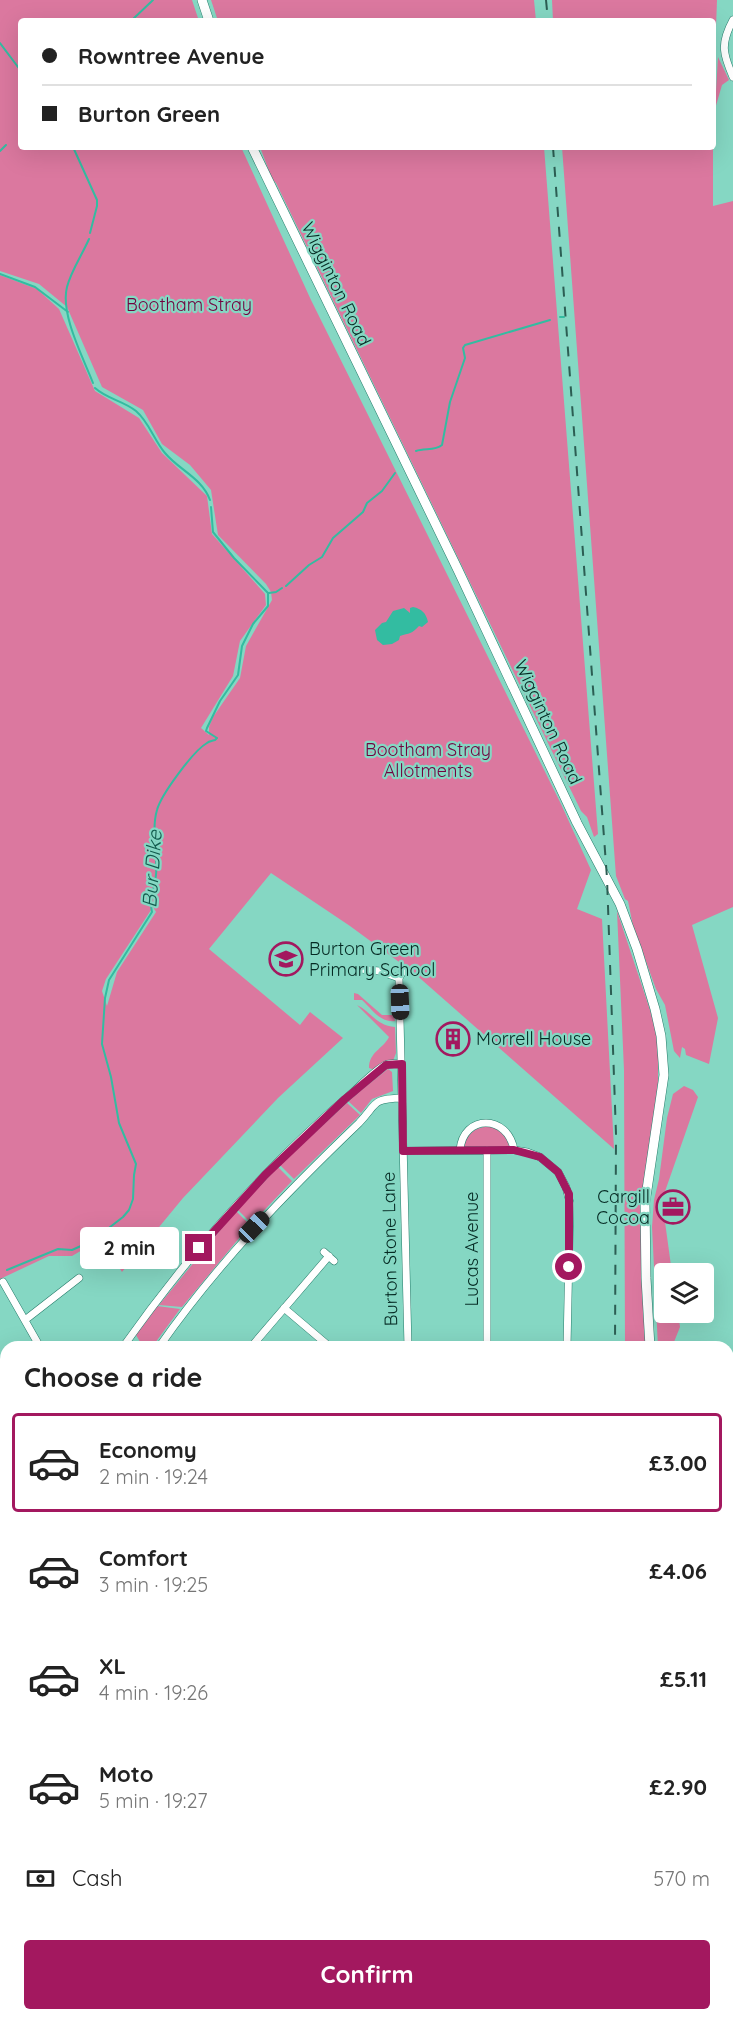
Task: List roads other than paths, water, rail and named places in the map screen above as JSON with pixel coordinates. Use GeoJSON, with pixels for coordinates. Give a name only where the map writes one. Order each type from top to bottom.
{"type":"FeatureCollection","features":[{"type":"Feature","properties":{"kind":"main road"},"geometry":{"type":"LineString","coordinates":[[202,0],[208,18]]}},
{"type":"Feature","properties":{"kind":"main road","name":"Wigginton Road"},"geometry":{"type":"LineString","coordinates":[[253,150],[458,570],[577,823],[614,891],[637,949],[657,1018],[664,1068],[645,1203],[650,1341]]}},
{"type":"Feature","properties":{"kind":"street"},"geometry":{"type":"LineString","coordinates":[[733,20],[726,33],[723,55],[733,77]]}},
{"type":"Feature","properties":{"kind":"street"},"geometry":{"type":"LineString","coordinates":[[725,40],[733,41]]}},
{"type":"Feature","properties":{"kind":"street","name":"Burton Stone Lane"},"geometry":{"type":"LineString","coordinates":[[360,969],[401,975],[408,1341]]}},
{"type":"Feature","properties":{"kind":"street"},"geometry":{"type":"LineString","coordinates":[[127,1341],[211,1234],[269,1171],[345,1099],[386,1065],[402,1064]]}},
{"type":"Feature","properties":{"kind":"street"},"geometry":{"type":"LineString","coordinates":[[163,1341],[185,1310],[248,1233],[359,1123],[371,1105],[378,1100],[402,1098]]}},
{"type":"Feature","properties":{"kind":"street"},"geometry":{"type":"LineString","coordinates":[[460,1150],[468,1131],[477,1125],[487,1123],[500,1126],[508,1132],[514,1150]]}},
{"type":"Feature","properties":{"kind":"street","name":"Lucas Avenue"},"geometry":{"type":"LineString","coordinates":[[487,1150],[487,1341]]}},
{"type":"Feature","properties":{"kind":"street"},"geometry":{"type":"LineString","coordinates":[[403,1151],[514,1150],[534,1154],[558,1172],[569,1194],[567,1341]]}},
{"type":"Feature","properties":{"kind":"street"},"geometry":{"type":"LineString","coordinates":[[256,1341],[329,1256]]}},
{"type":"Feature","properties":{"kind":"street"},"geometry":{"type":"LineString","coordinates":[[25,1320],[79,1278]]}},
{"type":"Feature","properties":{"kind":"street"},"geometry":{"type":"LineString","coordinates":[[4,1282],[37,1341]]}},
{"type":"Feature","properties":{"kind":"street"},"geometry":{"type":"LineString","coordinates":[[284,1308],[328,1341]]}},
{"type":"Feature","properties":{"kind":"waterway"},"geometry":{"type":"LineString","coordinates":[[134,18],[153,0]]}},
{"type":"Feature","properties":{"kind":"waterway"},"geometry":{"type":"LineString","coordinates":[[0,43],[18,67]]}},
{"type":"Feature","properties":{"kind":"waterway"},"geometry":{"type":"LineString","coordinates":[[0,151],[6,145]]}},
{"type":"Feature","properties":{"kind":"waterway"},"geometry":{"type":"LineString","coordinates":[[74,150],[97,200],[90,233]]}},
{"type":"Feature","properties":{"kind":"waterway","name":"Bur Dike"},"geometry":{"type":"LineString","coordinates":[[89,239],[71,275],[66,298],[74,335],[93,383]]}},
{"type":"Feature","properties":{"kind":"waterway"},"geometry":{"type":"LineString","coordinates":[[0,274],[35,287],[68,312]]}},
{"type":"Feature","properties":{"kind":"waterway"},"geometry":{"type":"LineString","coordinates":[[416,451],[442,445],[450,402],[465,358],[463,348],[465,345],[550,320]]}},
{"type":"Feature","properties":{"kind":"waterway","name":"Bur Dike"},"geometry":{"type":"LineString","coordinates":[[95,388],[136,411],[165,453],[202,486],[210,500]]}},
{"type":"Feature","properties":{"kind":"waterway"},"geometry":{"type":"LineString","coordinates":[[286,586],[309,565],[322,557],[333,538],[363,512],[367,503],[382,491],[395,473]]}},
{"type":"Feature","properties":{"kind":"waterway","name":"Bur Dike"},"geometry":{"type":"LineString","coordinates":[[7,1270],[58,1249],[72,1250],[92,1241],[123,1217],[129,1210],[133,1199],[136,1164],[119,1123],[111,1077],[102,1044],[105,998],[109,980],[152,912],[151,898],[156,875],[155,818],[157,810],[171,784],[186,764],[208,742],[217,738],[206,731],[207,728],[220,701],[238,675],[242,646],[253,624],[268,606],[268,593],[234,558],[213,532],[211,507]]}},
{"type":"Feature","properties":{"kind":"waterway"},"geometry":{"type":"LineString","coordinates":[[269,593],[282,588]]}},
{"type":"Feature","properties":{"kind":"railway"},"geometry":{"type":"LineString","coordinates":[[546,0],[548,18]]}},
{"type":"Feature","properties":{"kind":"railway"},"geometry":{"type":"LineString","coordinates":[[553,150],[607,878],[616,1134],[615,1341]]}},
{"type":"Feature","properties":{"kind":"place","name":"Burton Green Primary School"},"geometry":{"type":"Point","coordinates":[286,959]}},
{"type":"Feature","properties":{"kind":"place","name":"Morrell House"},"geometry":{"type":"Point","coordinates":[453,1039]}},
{"type":"Feature","properties":{"kind":"place","name":"Cargill Cocoa"},"geometry":{"type":"Point","coordinates":[673,1207]}},
{"type":"Feature","properties":{"kind":"park label","name":"Bootham Stray"},"geometry":{"type":"Point","coordinates":[189,305]}},
{"type":"Feature","properties":{"kind":"park label","name":"Bootham Stray Allotments"},"geometry":{"type":"Point","coordinates":[428,760]}}]}
